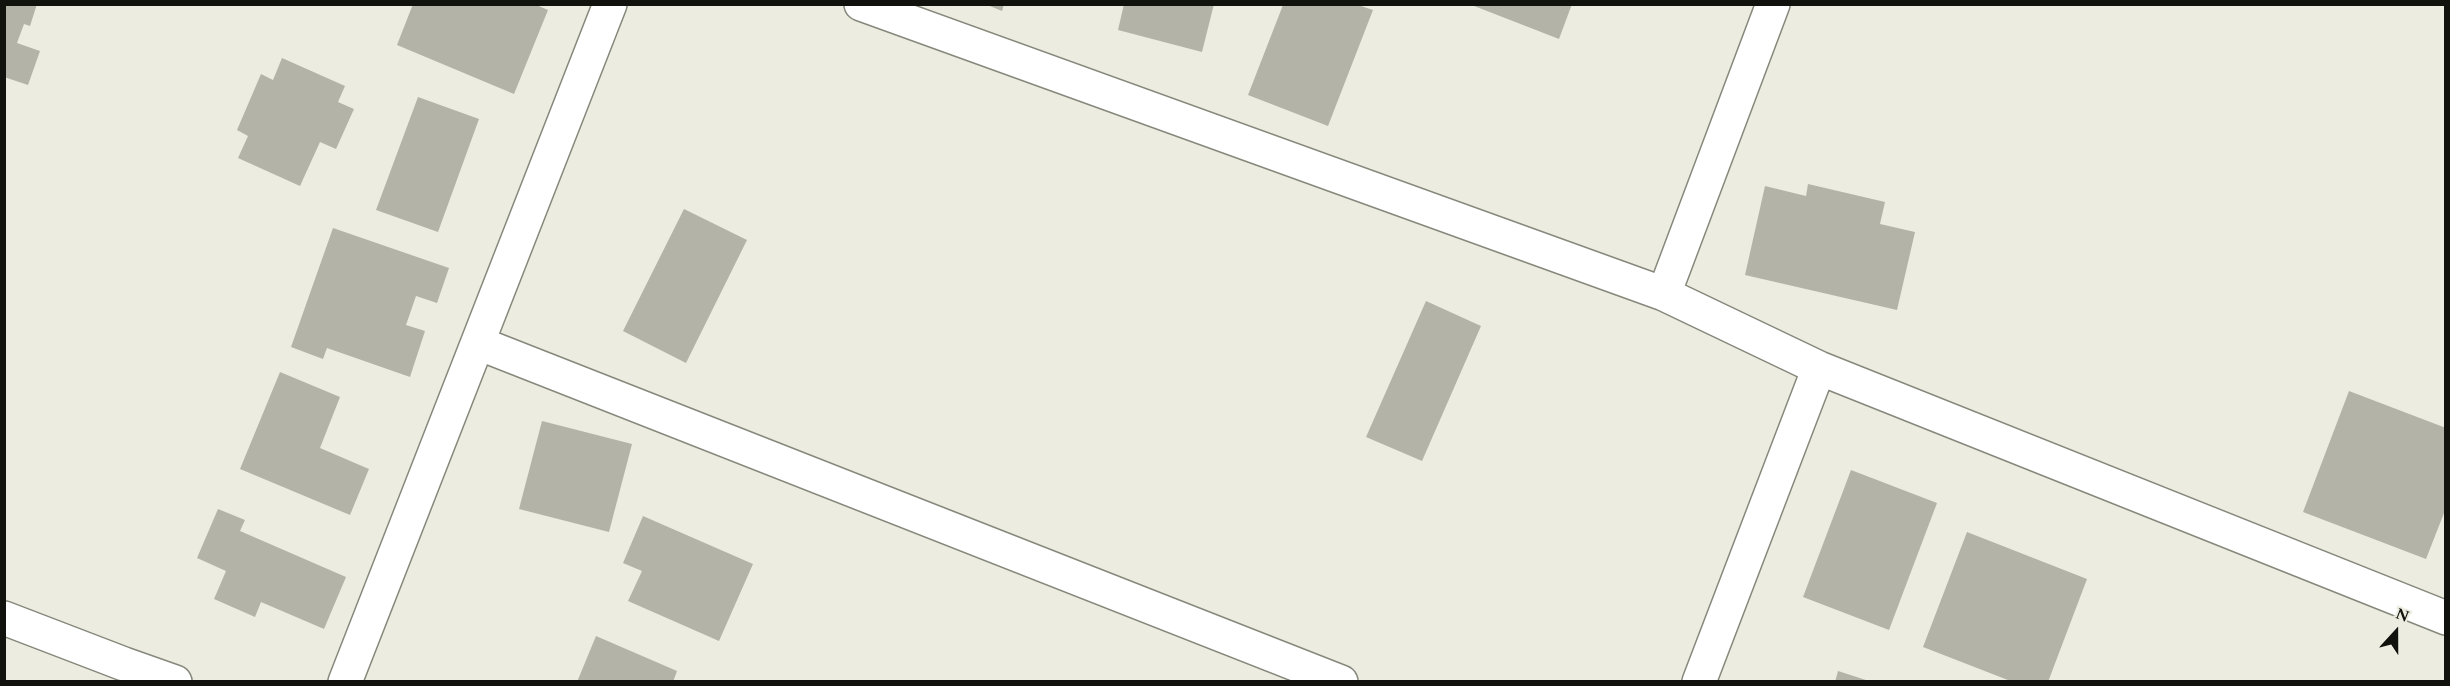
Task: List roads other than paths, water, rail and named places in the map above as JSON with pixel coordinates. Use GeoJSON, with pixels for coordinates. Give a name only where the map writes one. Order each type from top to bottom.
{"type":"FeatureCollection","features":[{"type":"Feature","properties":{"kind":"street"},"geometry":{"type":"LineString","coordinates":[[345,681],[610,4]]}},
{"type":"Feature","properties":{"kind":"street"},"geometry":{"type":"LineString","coordinates":[[861,4],[1664,294],[1819,368],[2445,618]]}},
{"type":"Feature","properties":{"kind":"street"},"geometry":{"type":"LineString","coordinates":[[1664,294],[1773,4]]}},
{"type":"Feature","properties":{"kind":"street"},"geometry":{"type":"LineString","coordinates":[[478,342],[1341,681]]}},
{"type":"Feature","properties":{"kind":"street"},"geometry":{"type":"LineString","coordinates":[[1699,681],[1819,368]]}},
{"type":"Feature","properties":{"kind":"street"},"geometry":{"type":"LineString","coordinates":[[4,618],[175,681]]}}]}
